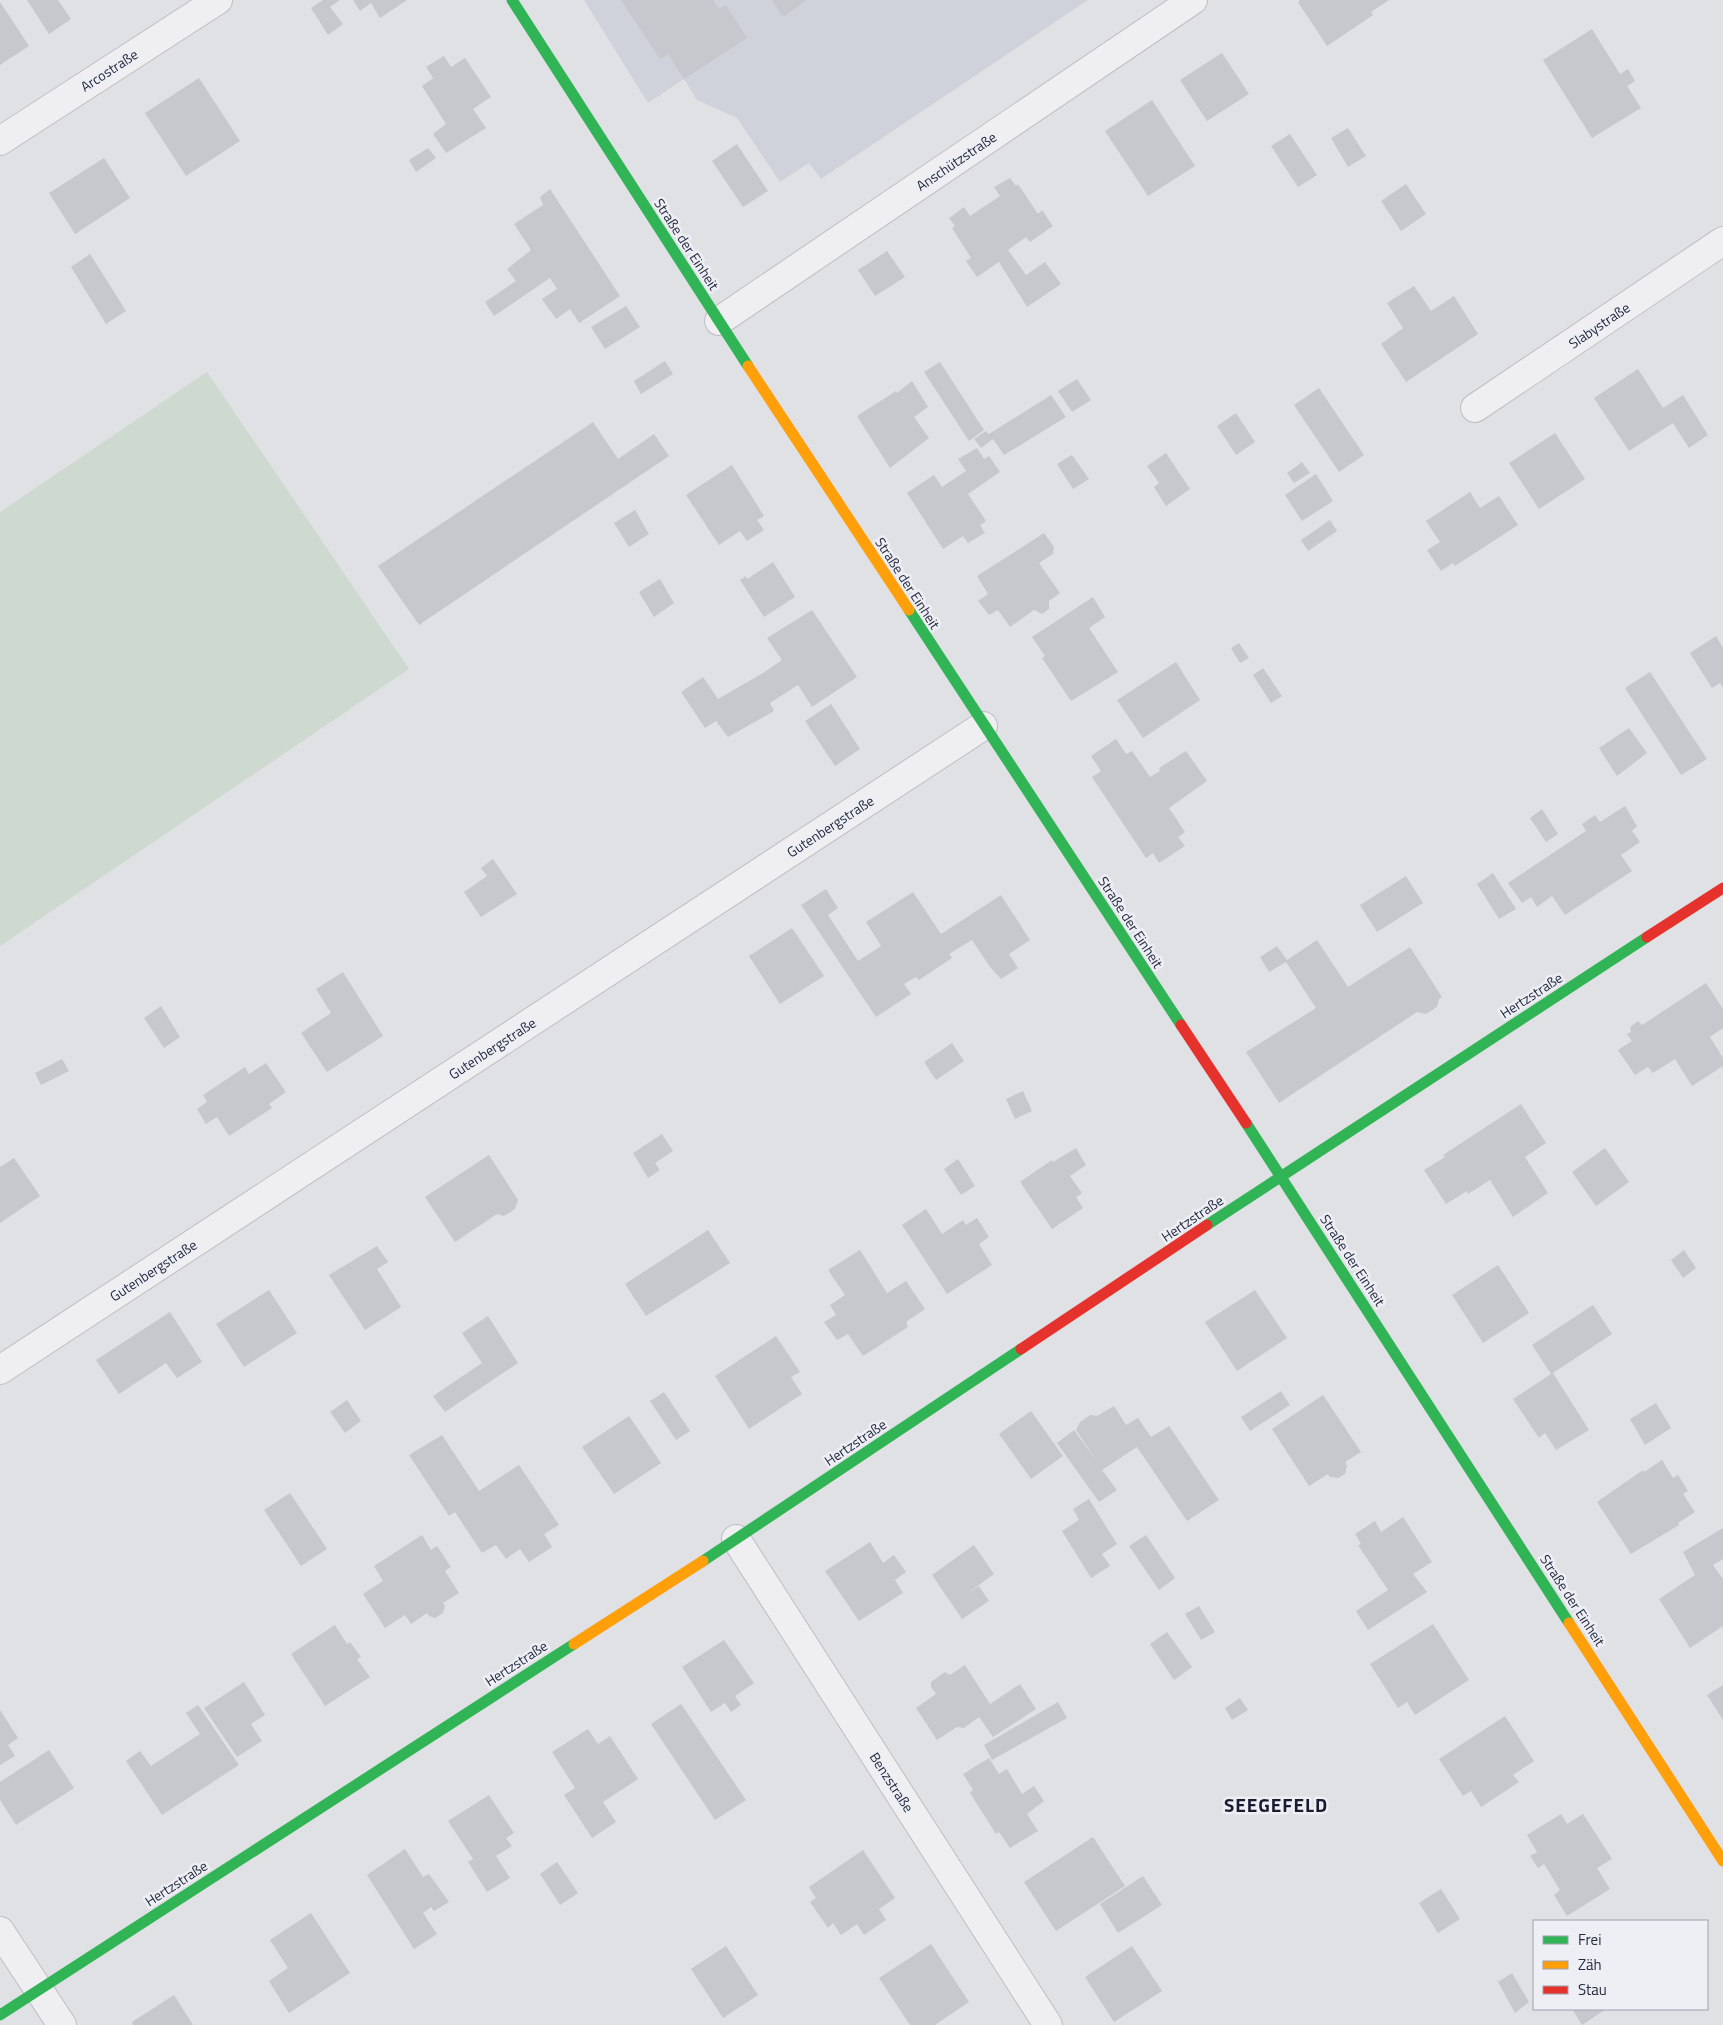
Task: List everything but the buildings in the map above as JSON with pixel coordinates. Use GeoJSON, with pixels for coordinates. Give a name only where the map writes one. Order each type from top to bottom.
{"type":"FeatureCollection","features":[{"type":"Feature","properties":{"kind":"street","name":"Arcostraße"},"geometry":{"type":"LineString","coordinates":[[0,141],[218,0]]}},
{"type":"Feature","properties":{"kind":"street","name":"Straße der Einheit"},"geometry":{"type":"LineString","coordinates":[[512,0],[718,321],[1281,1176],[1723,1861]]}},
{"type":"Feature","properties":{"kind":"street","name":"Anschützstraße"},"geometry":{"type":"LineString","coordinates":[[718,321],[1193,0]]}},
{"type":"Feature","properties":{"kind":"street","name":"Slabystraße"},"geometry":{"type":"LineString","coordinates":[[1475,408],[1723,241]]}},
{"type":"Feature","properties":{"kind":"street","name":"Gutenbergstraße"},"geometry":{"type":"LineString","coordinates":[[0,1370],[983,726]]}},
{"type":"Feature","properties":{"kind":"street","name":"Hertzstraße"},"geometry":{"type":"LineString","coordinates":[[0,2015],[736,1539],[1281,1176],[1723,888]]}},
{"type":"Feature","properties":{"kind":"street","name":"Benzstraße"},"geometry":{"type":"LineString","coordinates":[[736,1539],[1048,2025]]}},
{"type":"Feature","properties":{"kind":"street"},"geometry":{"type":"LineString","coordinates":[[0,1931],[62,2025]]}},
{"type":"Feature","properties":{"kind":"shaded area"},"geometry":{"type":"Polygon","coordinates":[[[584,0],[1088,0],[821,179],[809,163],[780,182],[737,118],[697,100],[684,79],[648,103],[584,0]]]}},
{"type":"Feature","properties":{"kind":"shaded area"},"geometry":{"type":"Polygon","coordinates":[[[207,372],[409,669],[0,946],[0,512],[207,372]]]}},
{"type":"Feature","properties":{"kind":"traffic: fast"},"geometry":{"type":"LineString","coordinates":[[512,0],[748,366]]}},
{"type":"Feature","properties":{"kind":"traffic: fast"},"geometry":{"type":"LineString","coordinates":[[909,610],[1181,1025]]}},
{"type":"Feature","properties":{"kind":"traffic: fast"},"geometry":{"type":"LineString","coordinates":[[1207,1225],[1647,937]]}},
{"type":"Feature","properties":{"kind":"traffic: fast"},"geometry":{"type":"LineString","coordinates":[[1246,1123],[1569,1623]]}},
{"type":"Feature","properties":{"kind":"traffic: fast"},"geometry":{"type":"LineString","coordinates":[[703,1561],[1021,1349]]}},
{"type":"Feature","properties":{"kind":"traffic: fast"},"geometry":{"type":"LineString","coordinates":[[0,2015],[574,1644]]}},
{"type":"Feature","properties":{"kind":"traffic: slow"},"geometry":{"type":"LineString","coordinates":[[748,366],[909,610]]}},
{"type":"Feature","properties":{"kind":"traffic: slow"},"geometry":{"type":"LineString","coordinates":[[574,1644],[703,1561]]}},
{"type":"Feature","properties":{"kind":"traffic: slow"},"geometry":{"type":"LineString","coordinates":[[1569,1623],[1723,1861]]}},
{"type":"Feature","properties":{"kind":"traffic: jam"},"geometry":{"type":"LineString","coordinates":[[1647,937],[1723,888]]}},
{"type":"Feature","properties":{"kind":"traffic: jam"},"geometry":{"type":"LineString","coordinates":[[1181,1025],[1246,1123]]}},
{"type":"Feature","properties":{"kind":"traffic: jam"},"geometry":{"type":"LineString","coordinates":[[1021,1349],[1207,1225]]}},
{"type":"Feature","properties":{"kind":"district","name":"SEEGEFELD"},"geometry":{"type":"Point","coordinates":[1276,1804]}}]}
